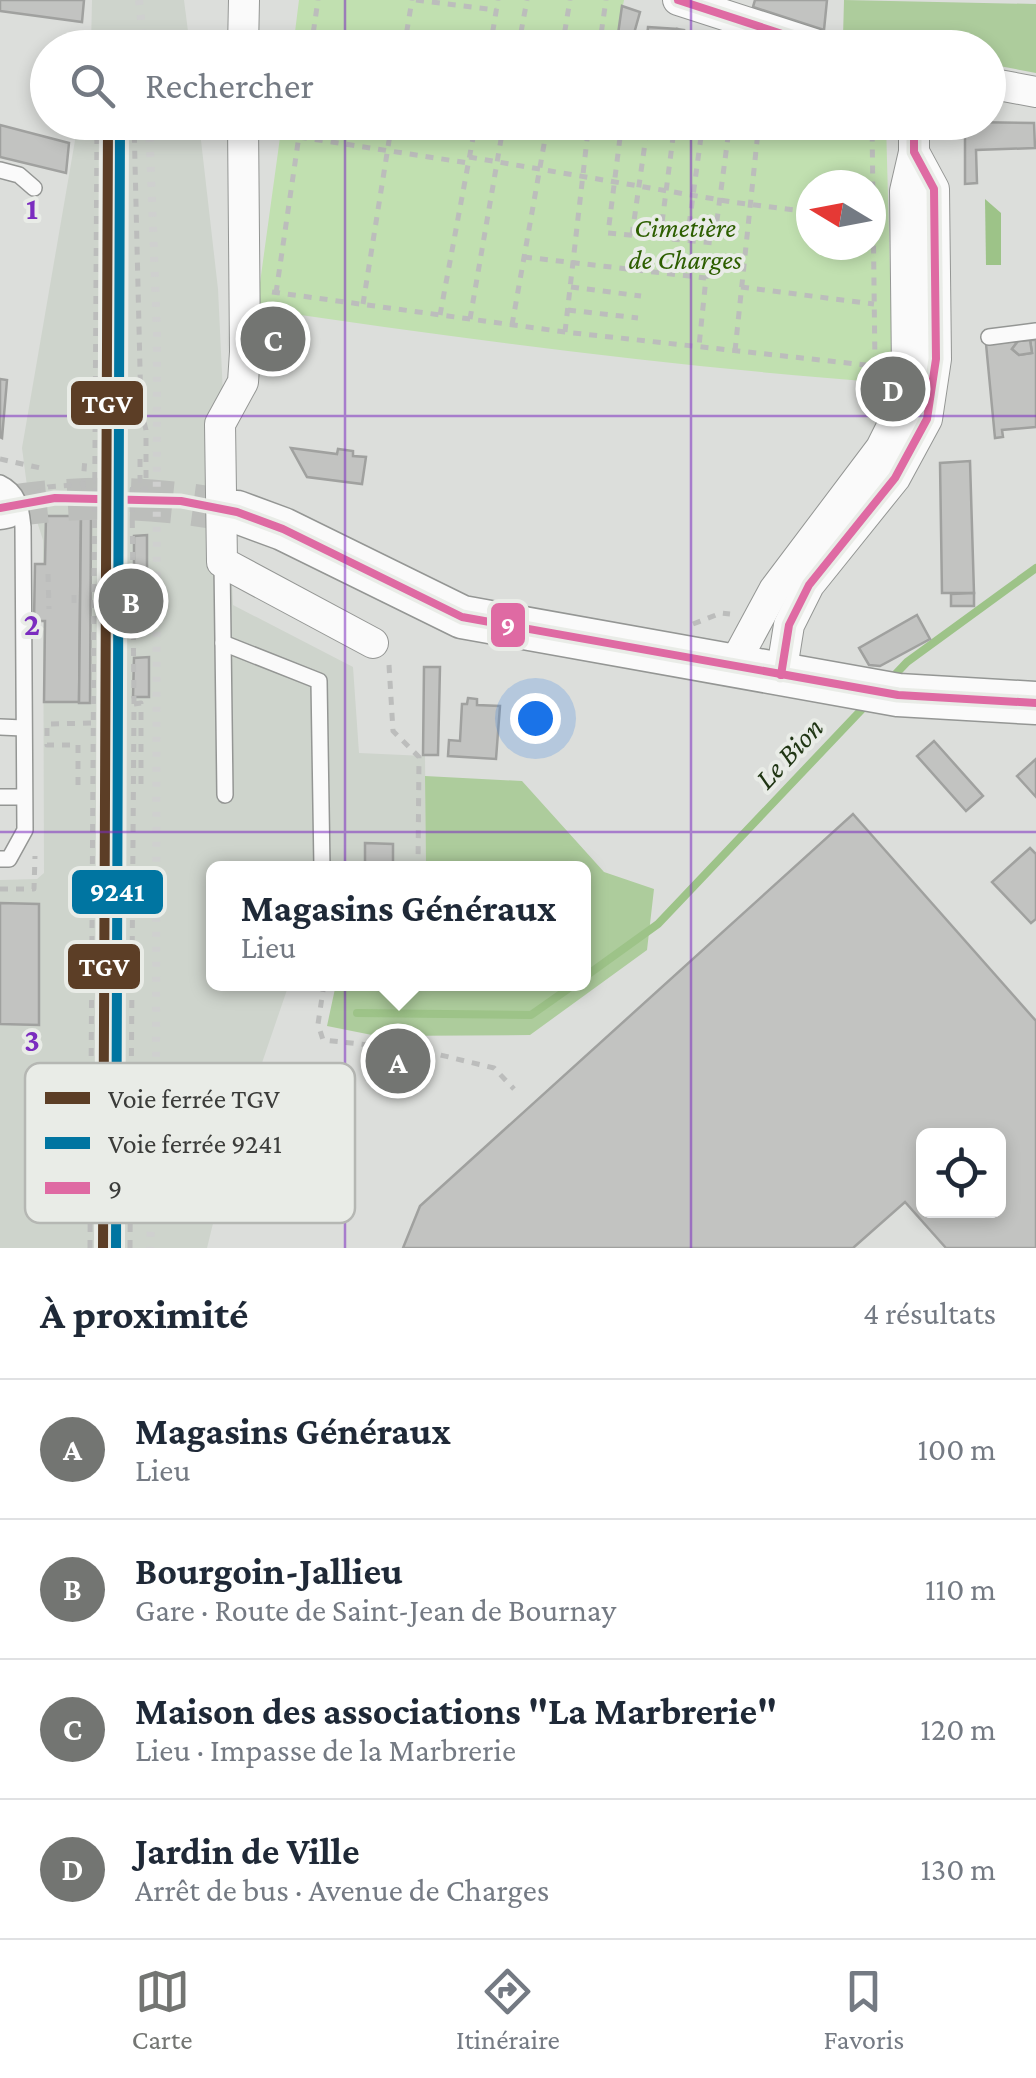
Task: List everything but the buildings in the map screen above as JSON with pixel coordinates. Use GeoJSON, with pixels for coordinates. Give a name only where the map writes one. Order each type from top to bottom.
{"type":"FeatureCollection","features":[{"type":"Feature","properties":{"kind":"main road"},"geometry":{"type":"LineString","coordinates":[[237,512],[462,617],[898,695],[1036,703]]}},
{"type":"Feature","properties":{"kind":"street"},"geometry":{"type":"LineString","coordinates":[[244,0],[244,30]]}},
{"type":"Feature","properties":{"kind":"street"},"geometry":{"type":"LineString","coordinates":[[678,0],[771,30]]}},
{"type":"Feature","properties":{"kind":"street"},"geometry":{"type":"LineString","coordinates":[[1006,86],[1036,92]]}},
{"type":"Feature","properties":{"kind":"street"},"geometry":{"type":"LineString","coordinates":[[244,140],[252,290],[243,382],[220,424],[222,562],[372,643]]}},
{"type":"Feature","properties":{"kind":"street"},"geometry":{"type":"LineString","coordinates":[[733,666],[759,616],[882,448],[901,408],[906,370],[906,191],[914,140]]}},
{"type":"Feature","properties":{"kind":"street"},"geometry":{"type":"LineString","coordinates":[[781,675],[789,625],[809,585],[895,478],[927,419],[936,359],[934,189],[915,140]]}},
{"type":"Feature","properties":{"kind":"lane"},"geometry":{"type":"LineString","coordinates":[[0,170],[19,175],[34,188]]}},
{"type":"Feature","properties":{"kind":"lane"},"geometry":{"type":"LineString","coordinates":[[988,337],[1036,331]]}},
{"type":"Feature","properties":{"kind":"lane"},"geometry":{"type":"LineString","coordinates":[[0,859],[8,859],[25,830],[23,728],[6,500]]}},
{"type":"Feature","properties":{"kind":"lane"},"geometry":{"type":"LineString","coordinates":[[222,562],[225,794]]}},
{"type":"Feature","properties":{"kind":"lane"},"geometry":{"type":"LineString","coordinates":[[224,643],[319,681],[322,861]]}},
{"type":"Feature","properties":{"kind":"lane"},"geometry":{"type":"LineString","coordinates":[[0,727],[23,728]]}},
{"type":"Feature","properties":{"kind":"lane"},"geometry":{"type":"LineString","coordinates":[[0,797],[23,796]]}},
{"type":"Feature","properties":{"kind":"path"},"geometry":{"type":"LineString","coordinates":[[314,30],[318,0]]}},
{"type":"Feature","properties":{"kind":"path"},"geometry":{"type":"LineString","coordinates":[[408,30],[414,0],[496,10]]}},
{"type":"Feature","properties":{"kind":"path"},"geometry":{"type":"LineString","coordinates":[[493,30],[498,0]]}},
{"type":"Feature","properties":{"kind":"path"},"geometry":{"type":"LineString","coordinates":[[521,30],[527,0]]}},
{"type":"Feature","properties":{"kind":"path"},"geometry":{"type":"LineString","coordinates":[[565,30],[570,0]]}},
{"type":"Feature","properties":{"kind":"path"},"geometry":{"type":"LineString","coordinates":[[602,30],[606,0]]}},
{"type":"Feature","properties":{"kind":"path"},"geometry":{"type":"LineString","coordinates":[[91,1063],[97,140]]}},
{"type":"Feature","properties":{"kind":"path"},"geometry":{"type":"LineString","coordinates":[[132,489],[146,489],[134,140]]}},
{"type":"Feature","properties":{"kind":"path"},"geometry":{"type":"LineString","coordinates":[[298,140],[276,293],[565,332],[874,366],[873,260]]}},
{"type":"Feature","properties":{"kind":"path"},"geometry":{"type":"LineString","coordinates":[[317,140],[497,161],[796,210]]}},
{"type":"Feature","properties":{"kind":"path"},"geometry":{"type":"LineString","coordinates":[[363,304],[390,140]]}},
{"type":"Feature","properties":{"kind":"path"},"geometry":{"type":"LineString","coordinates":[[440,315],[473,140]]}},
{"type":"Feature","properties":{"kind":"path"},"geometry":{"type":"LineString","coordinates":[[470,319],[501,140]]}},
{"type":"Feature","properties":{"kind":"path"},"geometry":{"type":"LineString","coordinates":[[512,324],[545,140]]}},
{"type":"Feature","properties":{"kind":"path"},"geometry":{"type":"LineString","coordinates":[[565,332],[588,140]]}},
{"type":"Feature","properties":{"kind":"path"},"geometry":{"type":"LineString","coordinates":[[620,140],[608,233],[714,243],[727,140]]}},
{"type":"Feature","properties":{"kind":"path"},"geometry":{"type":"LineString","coordinates":[[632,235],[645,140]]}},
{"type":"Feature","properties":{"kind":"path"},"geometry":{"type":"LineString","coordinates":[[660,238],[673,140]]}},
{"type":"Feature","properties":{"kind":"path"},"geometry":{"type":"LineString","coordinates":[[687,240],[700,140]]}},
{"type":"Feature","properties":{"kind":"path"},"geometry":{"type":"LineString","coordinates":[[735,351],[757,140]]}},
{"type":"Feature","properties":{"kind":"path"},"geometry":{"type":"LineString","coordinates":[[872,140],[872,170]]}},
{"type":"Feature","properties":{"kind":"path"},"geometry":{"type":"LineString","coordinates":[[524,258],[706,278],[699,346]]}},
{"type":"Feature","properties":{"kind":"path"},"geometry":{"type":"LineString","coordinates":[[570,287],[641,296]]}},
{"type":"Feature","properties":{"kind":"path"},"geometry":{"type":"LineString","coordinates":[[741,287],[874,304]]}},
{"type":"Feature","properties":{"kind":"path"},"geometry":{"type":"LineString","coordinates":[[568,310],[638,318]]}},
{"type":"Feature","properties":{"kind":"path"},"geometry":{"type":"LineString","coordinates":[[85,458],[83,484],[87,506]]}},
{"type":"Feature","properties":{"kind":"path"},"geometry":{"type":"LineString","coordinates":[[0,459],[45,469]]}},
{"type":"Feature","properties":{"kind":"path"},"geometry":{"type":"LineString","coordinates":[[132,489],[141,489],[140,459]]}},
{"type":"Feature","properties":{"kind":"path"},"geometry":{"type":"LineString","coordinates":[[6,500],[48,486],[94,482]]}},
{"type":"Feature","properties":{"kind":"path"},"geometry":{"type":"LineString","coordinates":[[131,1063],[132,489]]}},
{"type":"Feature","properties":{"kind":"path"},"geometry":{"type":"LineString","coordinates":[[48,574],[49,610]]}},
{"type":"Feature","properties":{"kind":"path"},"geometry":{"type":"LineString","coordinates":[[74,594],[74,604]]}},
{"type":"Feature","properties":{"kind":"path"},"geometry":{"type":"LineString","coordinates":[[691,625],[721,613],[759,616]]}},
{"type":"Feature","properties":{"kind":"path"},"geometry":{"type":"LineString","coordinates":[[372,643],[389,662],[393,731],[419,757],[418,861]]}},
{"type":"Feature","properties":{"kind":"path"},"geometry":{"type":"LineString","coordinates":[[134,704],[140,703],[141,782]]}},
{"type":"Feature","properties":{"kind":"path"},"geometry":{"type":"LineString","coordinates":[[78,783],[78,745],[47,745],[47,724],[93,723]]}},
{"type":"Feature","properties":{"kind":"path"},"geometry":{"type":"LineString","coordinates":[[323,991],[318,1024],[323,1040],[424,1051],[494,1068],[514,1089]]}},
{"type":"Feature","properties":{"kind":"path"},"geometry":{"type":"LineString","coordinates":[[90,1223],[90,1248]]}},
{"type":"Feature","properties":{"kind":"path"},"geometry":{"type":"LineString","coordinates":[[130,1223],[130,1248]]}},
{"type":"Feature","properties":{"kind":"shaded area"},"geometry":{"type":"Polygon","coordinates":[[[92,0],[184,0],[188,30],[91,30],[92,0]]]}},
{"type":"Feature","properties":{"kind":"shaded area"},"geometry":{"type":"Polygon","coordinates":[[[844,0],[1036,4],[1036,73],[1006,67],[1006,30],[843,30],[844,0]]]}},
{"type":"Feature","properties":{"kind":"shaded area"},"geometry":{"type":"Polygon","coordinates":[[[75,140],[201,140],[218,289],[233,605],[353,667],[359,753],[425,756],[426,861],[206,861],[206,991],[287,991],[262,1063],[25,1063],[25,1223],[213,1223],[207,1248],[0,1248],[0,880],[37,879],[44,873],[43,540],[28,494],[22,448],[75,140]]]}},
{"type":"Feature","properties":{"kind":"shaded area"},"geometry":{"type":"Polygon","coordinates":[[[985,199],[1001,213],[1001,265],[986,265],[985,199]]]}},
{"type":"Feature","properties":{"kind":"shaded area"},"geometry":{"type":"Polygon","coordinates":[[[425,776],[522,781],[604,872],[654,889],[647,950],[591,991],[591,861],[426,861],[425,776]]]}},
{"type":"Feature","properties":{"kind":"shaded area"},"geometry":{"type":"Polygon","coordinates":[[[334,991],[591,991],[530,1035],[377,1036],[327,1026],[334,991]]]}},
{"type":"Feature","properties":{"kind":"green space"},"geometry":{"type":"Polygon","coordinates":[[[299,0],[624,0],[618,30],[295,30],[299,0]]]}},
{"type":"Feature","properties":{"kind":"green space","name":"Cimetière de Charges"},"geometry":{"type":"Polygon","coordinates":[[[280,140],[886,140],[893,383],[734,369],[417,332],[259,309],[280,140]]]}},
{"type":"Feature","properties":{"kind":"waterway","name":"Le Bion"},"geometry":{"type":"LineString","coordinates":[[889,681],[907,662],[1036,568]]}},
{"type":"Feature","properties":{"kind":"waterway","name":"Le Bion"},"geometry":{"type":"LineString","coordinates":[[591,972],[658,924],[866,705]]}},
{"type":"Feature","properties":{"kind":"waterway","name":"Le Bion"},"geometry":{"type":"LineString","coordinates":[[357,1013],[531,1015],[565,991]]}},
{"type":"Feature","properties":{"kind":"tunnel"},"geometry":{"type":"LineString","coordinates":[[5,507],[121,499],[237,512]]}},
{"type":"Feature","properties":{"kind":"railway"},"geometry":{"type":"LineString","coordinates":[[139,0],[142,30]]}},
{"type":"Feature","properties":{"kind":"railway"},"geometry":{"type":"LineString","coordinates":[[150,140],[157,333],[156,1063]]}},
{"type":"Feature","properties":{"kind":"railway"},"geometry":{"type":"LineString","coordinates":[[150,1248],[151,1223]]}},
{"type":"Feature","properties":{"kind":"rail line","name":"TGV"},"geometry":{"type":"LineString","coordinates":[[104,1063],[108,140]]}},
{"type":"Feature","properties":{"kind":"rail line","name":"9241"},"geometry":{"type":"LineString","coordinates":[[117,1063],[120,140]]}},
{"type":"Feature","properties":{"kind":"rail line","name":"TGV"},"geometry":{"type":"LineString","coordinates":[[103,1223],[103,1248]]}},
{"type":"Feature","properties":{"kind":"rail line","name":"9241"},"geometry":{"type":"LineString","coordinates":[[116,1223],[116,1248]]}},
{"type":"Feature","properties":{"kind":"transit line","name":"9"},"geometry":{"type":"LineString","coordinates":[[678,0],[770,30]]}},
{"type":"Feature","properties":{"kind":"transit line","name":"9"},"geometry":{"type":"LineString","coordinates":[[781,675],[789,625],[809,585],[895,478],[927,419],[936,359],[934,189],[914,152],[914,140]]}},
{"type":"Feature","properties":{"kind":"transit line","name":"9"},"geometry":{"type":"LineString","coordinates":[[0,508],[55,498],[181,501],[237,512],[283,529],[462,617],[898,695],[1036,703]]}},
{"type":"Feature","properties":{"kind":"place","name":"Maison des associations \"La Marbrerie\""},"geometry":{"type":"Point","coordinates":[273,339]}},
{"type":"Feature","properties":{"kind":"place","name":"Jardin de Ville"},"geometry":{"type":"Point","coordinates":[893,389]}},
{"type":"Feature","properties":{"kind":"place","name":"Bourgoin-Jallieu"},"geometry":{"type":"Point","coordinates":[131,601]}},
{"type":"Feature","properties":{"kind":"place","name":"Magasins Généraux"},"geometry":{"type":"Point","coordinates":[398,1061]}}]}
